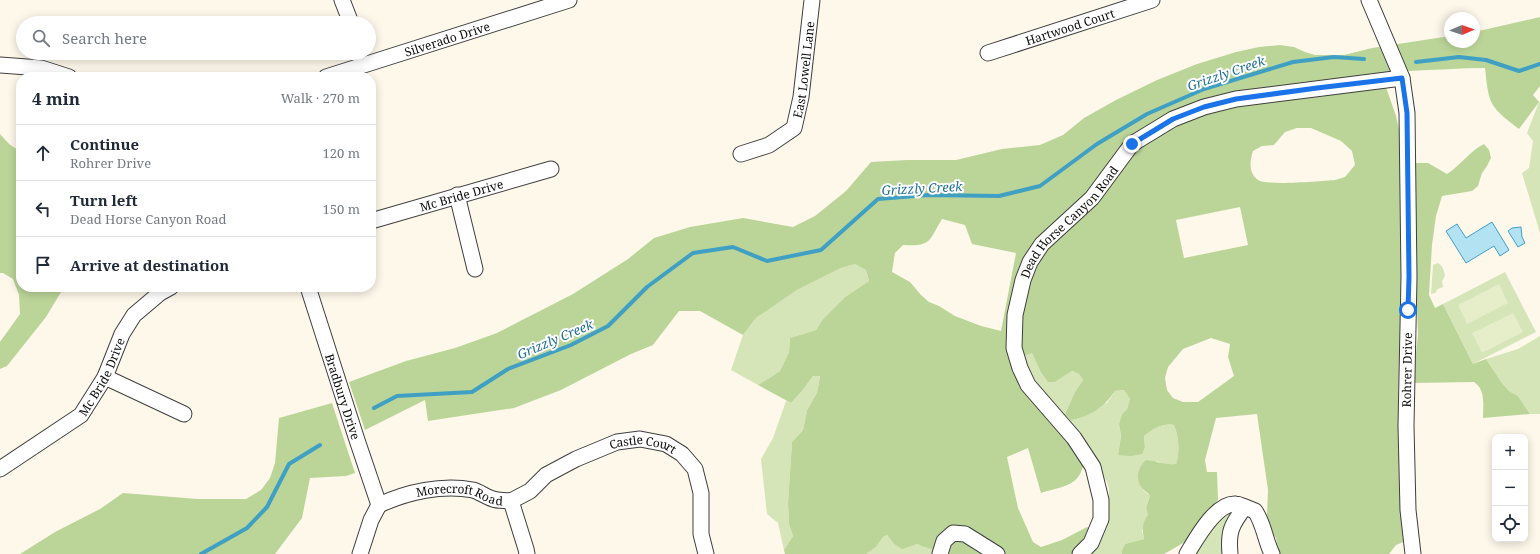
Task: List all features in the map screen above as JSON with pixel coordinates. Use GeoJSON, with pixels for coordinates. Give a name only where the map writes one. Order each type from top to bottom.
{"type":"FeatureCollection","features":[{"type":"Feature","properties":{"kind":"street"},"geometry":{"type":"LineString","coordinates":[[342,0],[348,16]]}},
{"type":"Feature","properties":{"kind":"street","name":"Silverado Drive"},"geometry":{"type":"LineString","coordinates":[[376,55],[569,0]]}},
{"type":"Feature","properties":{"kind":"street","name":"East Lowell Lane"},"geometry":{"type":"LineString","coordinates":[[741,154],[769,145],[794,128],[801,97],[812,0]]}},
{"type":"Feature","properties":{"kind":"street","name":"Hartwood Court"},"geometry":{"type":"LineString","coordinates":[[988,53],[1152,0]]}},
{"type":"Feature","properties":{"kind":"street","name":"Rohrer Drive"},"geometry":{"type":"LineString","coordinates":[[1369,0],[1402,78],[1407,113],[1409,277],[1406,426],[1408,510],[1413,554]]}},
{"type":"Feature","properties":{"kind":"street","name":"Silverado Drive"},"geometry":{"type":"LineString","coordinates":[[336,72],[360,60]]}},
{"type":"Feature","properties":{"kind":"street"},"geometry":{"type":"LineString","coordinates":[[0,66],[41,68],[54,72]]}},
{"type":"Feature","properties":{"kind":"street","name":"Dead Horse Canyon Road"},"geometry":{"type":"LineString","coordinates":[[1080,554],[1091,543],[1100,519],[1101,500],[1093,467],[1074,438],[1028,385],[1020,368],[1014,348],[1015,315],[1023,280],[1030,262],[1042,244],[1092,198],[1132,144],[1173,119],[1204,107],[1236,99],[1402,78]]}},
{"type":"Feature","properties":{"kind":"street","name":"Mc Bride Drive"},"geometry":{"type":"LineString","coordinates":[[376,219],[551,169]]}},
{"type":"Feature","properties":{"kind":"street"},"geometry":{"type":"LineString","coordinates":[[457,195],[475,268]]}},
{"type":"Feature","properties":{"kind":"street","name":"Mc Bride Drive"},"geometry":{"type":"LineString","coordinates":[[0,469],[81,415],[105,377],[122,334],[134,315],[162,292]]}},
{"type":"Feature","properties":{"kind":"street","name":"Bradbury Drive"},"geometry":{"type":"LineString","coordinates":[[310,292],[356,440],[379,505]]}},
{"type":"Feature","properties":{"kind":"street"},"geometry":{"type":"LineString","coordinates":[[105,377],[184,414]]}},
{"type":"Feature","properties":{"kind":"street","name":"Castle Court"},"geometry":{"type":"LineString","coordinates":[[511,501],[530,491],[546,475],[576,459],[617,442],[640,439],[666,444],[682,454],[695,468],[701,493],[701,534],[706,554]]}},
{"type":"Feature","properties":{"kind":"street","name":"Morecroft Road"},"geometry":{"type":"LineString","coordinates":[[379,505],[398,496],[434,489],[457,488],[474,490],[493,499],[511,501],[527,554]]}},
{"type":"Feature","properties":{"kind":"street"},"geometry":{"type":"LineString","coordinates":[[1187,554],[1213,514],[1228,505],[1236,504],[1256,511],[1261,520],[1272,554]]}},
{"type":"Feature","properties":{"kind":"street"},"geometry":{"type":"LineString","coordinates":[[360,554],[371,520],[379,505]]}},
{"type":"Feature","properties":{"kind":"street"},"geometry":{"type":"LineString","coordinates":[[1230,554],[1229,539],[1233,521],[1245,508]]}},
{"type":"Feature","properties":{"kind":"street"},"geometry":{"type":"LineString","coordinates":[[940,554],[944,541],[953,534],[965,534],[998,554]]}},
{"type":"Feature","properties":{"kind":"green space"},"geometry":{"type":"Polygon","coordinates":[[[1540,17],[1540,86],[1533,95],[1539,102],[1519,129],[1502,115],[1492,104],[1488,90],[1485,68],[1381,73],[1396,116],[1400,134],[1402,296],[1398,431],[1406,541],[1396,545],[1389,554],[1279,554],[1276,538],[1270,530],[1267,515],[1268,490],[1257,414],[1216,418],[1205,460],[1207,472],[1217,472],[1218,500],[1185,542],[1164,554],[1122,554],[1125,544],[1144,539],[1143,526],[1148,515],[1146,508],[1150,496],[1139,482],[1138,474],[1141,466],[1146,460],[1176,464],[1178,444],[1174,425],[1162,426],[1154,429],[1144,436],[1145,447],[1142,454],[1131,456],[1118,455],[1121,436],[1119,424],[1122,414],[1127,409],[1130,399],[1124,390],[1115,391],[1101,407],[1091,414],[1071,420],[1065,414],[1075,392],[1083,380],[1079,374],[1072,371],[1055,382],[1048,382],[1041,372],[1032,353],[1022,357],[1018,368],[1085,457],[1083,467],[1080,474],[1071,483],[1041,493],[1028,448],[1007,457],[1018,508],[1033,542],[1041,547],[1062,540],[1087,527],[1090,529],[1087,537],[1075,554],[939,554],[931,549],[917,544],[902,549],[894,544],[887,535],[883,537],[876,547],[866,554],[785,554],[784,550],[793,536],[789,524],[788,503],[792,442],[803,430],[807,410],[817,393],[820,376],[813,376],[791,403],[758,385],[780,371],[789,352],[790,338],[816,330],[823,319],[845,297],[869,281],[866,270],[855,264],[841,268],[797,290],[756,318],[743,335],[700,311],[679,311],[653,345],[631,354],[561,390],[514,408],[428,421],[425,400],[365,430],[349,382],[406,361],[455,348],[497,333],[573,294],[628,259],[654,238],[690,227],[743,218],[793,227],[815,216],[846,191],[871,162],[956,160],[1002,149],[1040,145],[1063,135],[1084,118],[1116,100],[1157,80],[1197,64],[1236,52],[1259,47],[1280,45],[1294,47],[1315,55],[1344,55],[1372,48],[1444,37],[1444,48],[1480,48],[1480,31],[1540,17]],[[1297,128],[1285,132],[1274,145],[1262,146],[1253,151],[1251,170],[1258,180],[1263,182],[1283,183],[1335,180],[1345,177],[1355,165],[1352,151],[1341,141],[1311,128],[1297,128]],[[1240,207],[1176,220],[1184,258],[1248,245],[1240,207]],[[942,219],[932,237],[928,241],[920,245],[903,245],[895,253],[892,272],[910,282],[929,302],[939,306],[955,316],[981,326],[1001,331],[1016,253],[972,244],[965,225],[942,219]],[[1211,338],[1183,349],[1168,367],[1165,378],[1167,390],[1173,398],[1183,402],[1198,402],[1234,376],[1228,357],[1230,344],[1211,338]]]}},
{"type":"Feature","properties":{"kind":"green space"},"geometry":{"type":"Polygon","coordinates":[[[1539,102],[1540,233],[1522,173],[1529,168],[1533,141],[1527,133],[1539,102]]]}},
{"type":"Feature","properties":{"kind":"green space"},"geometry":{"type":"Polygon","coordinates":[[[0,134],[9,144],[16,149],[16,287],[13,279],[3,273],[0,273],[0,134]]]}},
{"type":"Feature","properties":{"kind":"green space"},"geometry":{"type":"Polygon","coordinates":[[[1484,144],[1489,150],[1491,158],[1482,173],[1478,186],[1472,191],[1442,196],[1436,216],[1432,245],[1429,295],[1435,308],[1443,304],[1473,364],[1486,359],[1502,383],[1509,391],[1518,396],[1530,414],[1483,418],[1482,394],[1478,385],[1474,382],[1413,383],[1418,334],[1413,218],[1416,163],[1428,163],[1447,174],[1484,144]]]}},
{"type":"Feature","properties":{"kind":"green space"},"geometry":{"type":"Polygon","coordinates":[[[1438,263],[1444,270],[1445,274],[1442,281],[1443,287],[1431,294],[1433,265],[1438,263]]]}},
{"type":"Feature","properties":{"kind":"green space"},"geometry":{"type":"Polygon","coordinates":[[[855,264],[866,270],[869,281],[845,297],[823,319],[816,330],[790,338],[789,352],[780,371],[758,385],[731,370],[743,335],[756,318],[797,290],[841,268],[855,264]]]}},
{"type":"Feature","properties":{"kind":"green space"},"geometry":{"type":"Polygon","coordinates":[[[1505,272],[1536,332],[1473,364],[1443,304],[1505,272]]]}},
{"type":"Feature","properties":{"kind":"green space"},"geometry":{"type":"Polygon","coordinates":[[[1499,284],[1508,303],[1467,324],[1458,305],[1499,284]]]}},
{"type":"Feature","properties":{"kind":"green space"},"geometry":{"type":"Polygon","coordinates":[[[18,292],[61,292],[46,317],[7,366],[0,369],[0,342],[20,314],[18,292]]]}},
{"type":"Feature","properties":{"kind":"green space"},"geometry":{"type":"Polygon","coordinates":[[[1513,313],[1523,332],[1482,353],[1472,333],[1513,313]]]}},
{"type":"Feature","properties":{"kind":"green space"},"geometry":{"type":"Polygon","coordinates":[[[1540,336],[1540,414],[1530,414],[1518,396],[1509,391],[1502,383],[1486,359],[1518,349],[1540,336]]]}},
{"type":"Feature","properties":{"kind":"green space"},"geometry":{"type":"Polygon","coordinates":[[[1032,353],[1037,362],[1055,382],[1072,371],[1079,374],[1083,380],[1075,392],[1065,414],[1107,403],[1115,391],[1124,390],[1130,399],[1127,409],[1122,414],[1119,424],[1121,436],[1118,455],[1145,447],[1144,436],[1154,429],[1166,425],[1174,425],[1178,444],[1176,464],[1167,465],[1157,461],[1143,490],[1150,496],[1146,508],[1148,515],[1142,531],[1144,539],[1125,544],[1122,554],[1087,554],[1108,499],[1108,485],[1049,399],[1029,374],[1022,357],[1032,353]]]}},
{"type":"Feature","properties":{"kind":"green space"},"geometry":{"type":"Polygon","coordinates":[[[820,375],[817,393],[807,410],[803,430],[792,442],[788,503],[789,524],[793,536],[784,550],[778,523],[767,514],[761,459],[773,438],[786,401],[791,403],[813,376],[820,375]]]}},
{"type":"Feature","properties":{"kind":"green space"},"geometry":{"type":"Polygon","coordinates":[[[332,403],[355,473],[346,476],[310,478],[302,518],[275,554],[20,554],[55,532],[100,509],[123,493],[198,499],[246,499],[261,490],[270,478],[275,463],[279,418],[332,403]]]}},
{"type":"Feature","properties":{"kind":"green space"},"geometry":{"type":"Polygon","coordinates":[[[1233,510],[1229,518],[1226,554],[1191,554],[1223,514],[1233,510]]]}},
{"type":"Feature","properties":{"kind":"green space"},"geometry":{"type":"Polygon","coordinates":[[[887,535],[894,544],[902,548],[917,544],[931,549],[939,554],[866,554],[876,547],[883,537],[887,535]]]}},
{"type":"Feature","properties":{"kind":"water"},"geometry":{"type":"Polygon","coordinates":[[[1492,222],[1509,250],[1500,256],[1494,246],[1466,263],[1446,231],[1457,224],[1466,238],[1492,222]]]}},
{"type":"Feature","properties":{"kind":"water"},"geometry":{"type":"Polygon","coordinates":[[[1521,227],[1522,237],[1525,243],[1518,247],[1508,231],[1512,228],[1521,227]]]}},
{"type":"Feature","properties":{"kind":"waterway","name":"Grizzly Creek"},"geometry":{"type":"LineString","coordinates":[[374,408],[397,396],[472,392],[508,369],[571,345],[608,326],[647,287],[693,253],[733,247],[767,261],[821,250],[878,199],[928,195],[999,196],[1040,186],[1097,144],[1147,114],[1204,89],[1293,62],[1334,57],[1364,59]]}},
{"type":"Feature","properties":{"kind":"waterway","name":"Grizzly Creek"},"geometry":{"type":"LineString","coordinates":[[1416,62],[1459,57],[1486,60],[1519,71],[1540,64]]}},
{"type":"Feature","properties":{"kind":"waterway","name":"Grizzly Creek"},"geometry":{"type":"LineString","coordinates":[[201,554],[247,528],[267,507],[289,464],[320,445]]}},
{"type":"Feature","properties":{"kind":"route"},"geometry":{"type":"LineString","coordinates":[[1132,144],[1173,119],[1204,107],[1236,99],[1402,78],[1407,113],[1408,149],[1408,310]]}}]}
